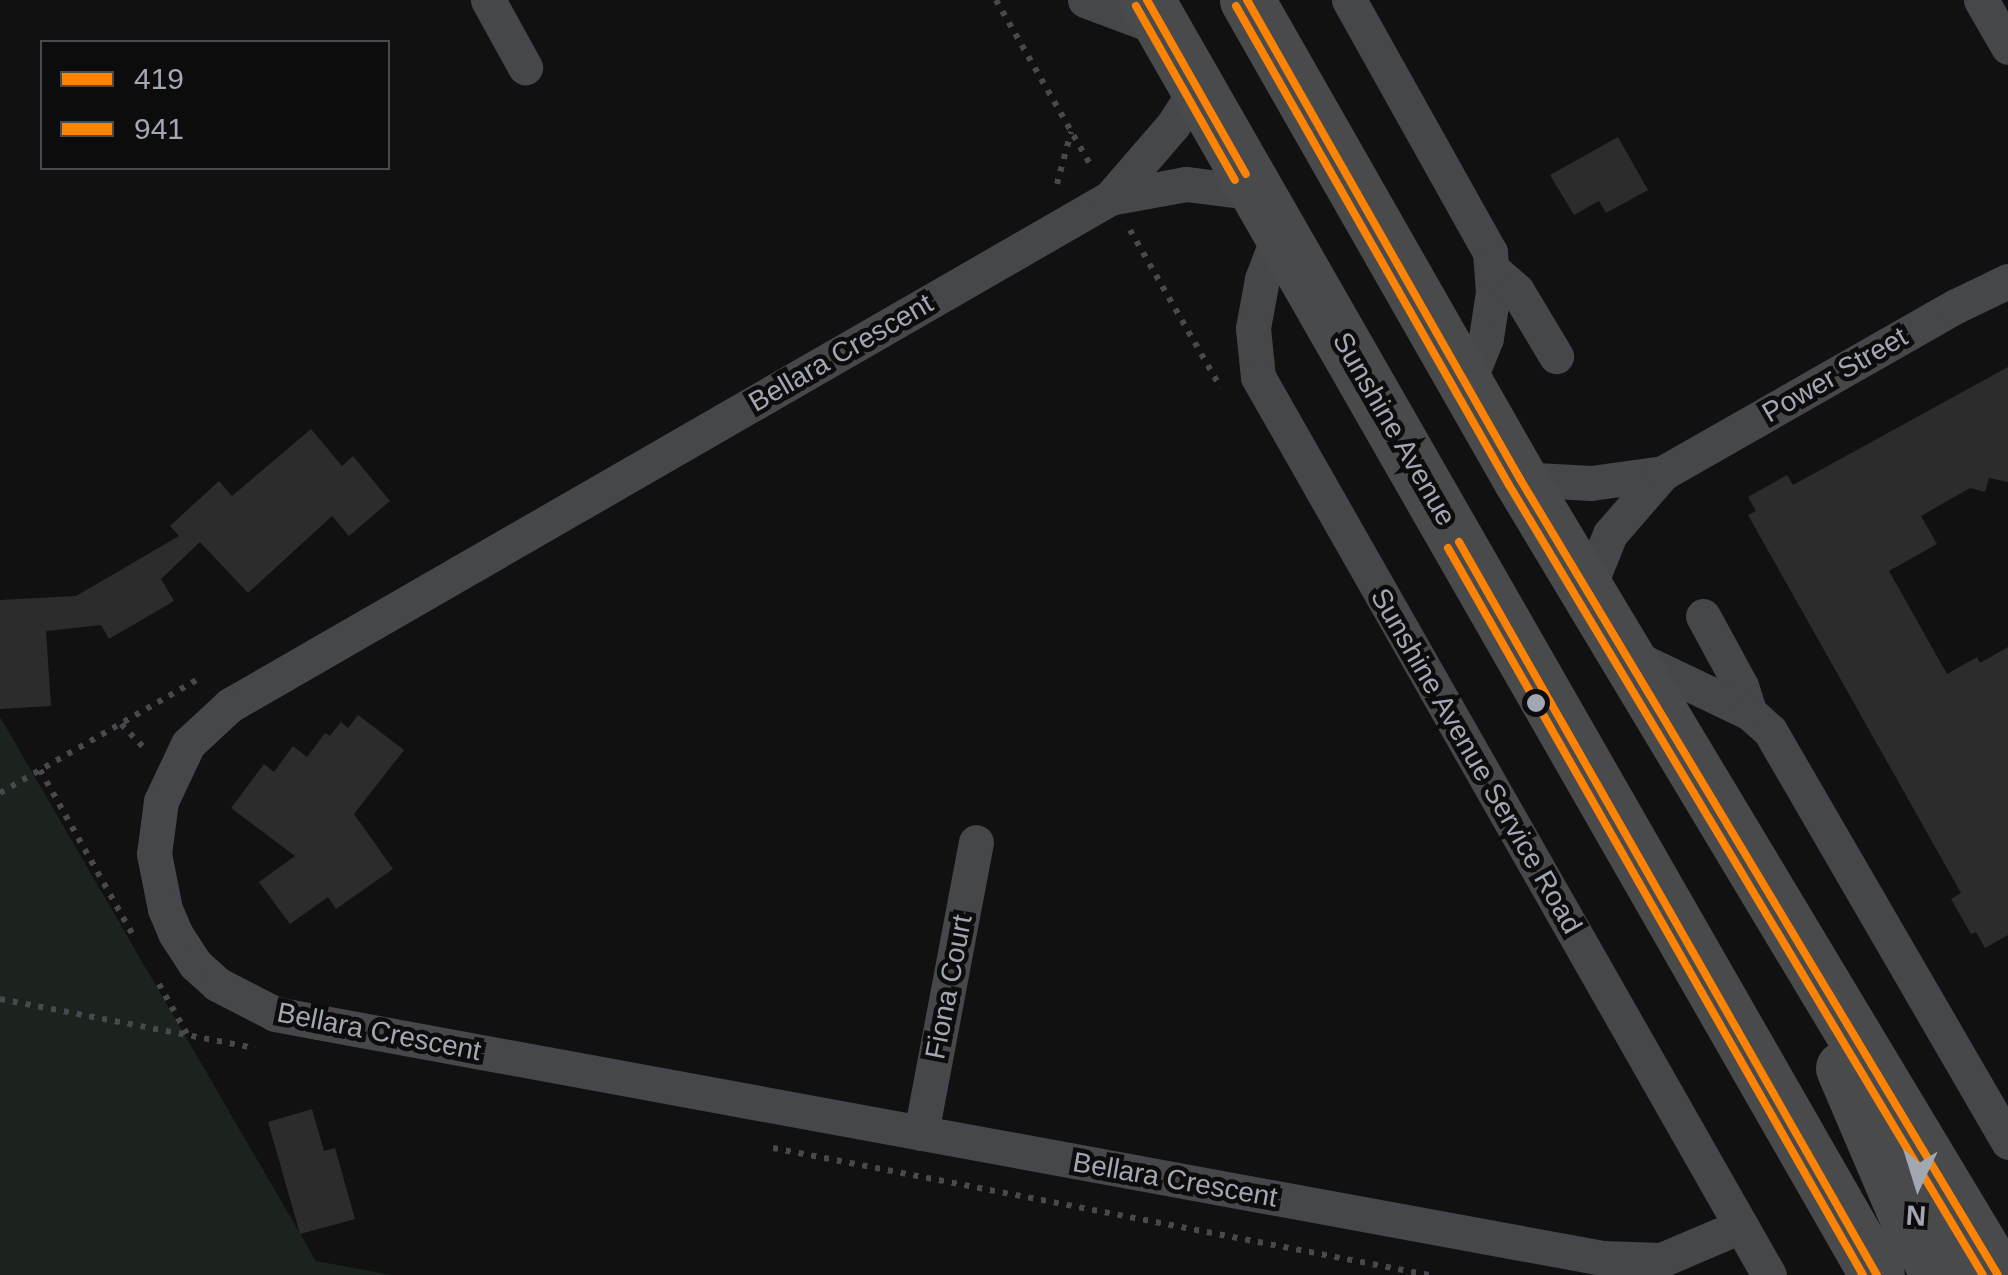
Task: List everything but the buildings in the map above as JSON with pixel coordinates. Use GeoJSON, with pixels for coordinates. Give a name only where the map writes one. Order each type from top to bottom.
{"type":"FeatureCollection","features":[{"type":"Feature","properties":{"kind":"main road"},"geometry":{"type":"LineString","coordinates":[[1246,0],[1520,479],[1760,872],[1998,1275]]}},
{"type":"Feature","properties":{"kind":"main road","name":"Sunshine Avenue"},"geometry":{"type":"LineString","coordinates":[[1156,15],[1877,1275]]}},
{"type":"Feature","properties":{"kind":"main road"},"geometry":{"type":"LineString","coordinates":[[1760,872],[1909,1223],[1939,1275]]}},
{"type":"Feature","properties":{"kind":"street"},"geometry":{"type":"LineString","coordinates":[[1085,0],[1156,15]]}},
{"type":"Feature","properties":{"kind":"street"},"geometry":{"type":"LineString","coordinates":[[1350,0],[1483,233],[1492,269],[1486,338],[1468,383]]}},
{"type":"Feature","properties":{"kind":"street"},"geometry":{"type":"LineString","coordinates":[[1981,0],[2008,46]]}},
{"type":"Feature","properties":{"kind":"street"},"geometry":{"type":"LineString","coordinates":[[502,5],[525,67]]}},
{"type":"Feature","properties":{"kind":"street"},"geometry":{"type":"LineString","coordinates":[[1110,198],[1173,124],[1197,88]]}},
{"type":"Feature","properties":{"kind":"street"},"geometry":{"type":"LineString","coordinates":[[1110,198],[1186,184],[1269,212]]}},
{"type":"Feature","properties":{"kind":"street","name":"Bellara Crescent"},"geometry":{"type":"LineString","coordinates":[[1110,198],[242,698],[207,722],[188,744],[161,801],[154,854],[164,909],[195,964],[245,1002],[318,1022],[1602,1258],[1662,1260],[1741,1226]]}},
{"type":"Feature","properties":{"kind":"street","name":"Sunshine Avenue Service Road"},"geometry":{"type":"LineString","coordinates":[[1269,212],[1253,328],[1258,377],[1768,1275]]}},
{"type":"Feature","properties":{"kind":"street"},"geometry":{"type":"LineString","coordinates":[[1492,269],[1516,291],[1556,356]]}},
{"type":"Feature","properties":{"kind":"street","name":"Power Street"},"geometry":{"type":"LineString","coordinates":[[1664,473],[1956,306],[2008,281]]}},
{"type":"Feature","properties":{"kind":"street"},"geometry":{"type":"LineString","coordinates":[[1520,479],[1591,483],[1664,473]]}},
{"type":"Feature","properties":{"kind":"street"},"geometry":{"type":"LineString","coordinates":[[1588,589],[1610,534],[1664,473]]}},
{"type":"Feature","properties":{"kind":"street"},"geometry":{"type":"LineString","coordinates":[[1703,616],[1741,686],[1750,713],[1788,756],[2004,1127]]}},
{"type":"Feature","properties":{"kind":"street"},"geometry":{"type":"LineString","coordinates":[[1629,656],[1750,713]]}},
{"type":"Feature","properties":{"kind":"street","name":"Fiona Court"},"geometry":{"type":"LineString","coordinates":[[921,1133],[976,842]]}},
{"type":"Feature","properties":{"kind":"path"},"geometry":{"type":"LineString","coordinates":[[1057,184],[1072,132]]}},
{"type":"Feature","properties":{"kind":"path"},"geometry":{"type":"LineString","coordinates":[[0,793],[40,770],[133,936]]}},
{"type":"Feature","properties":{"kind":"path"},"geometry":{"type":"LineString","coordinates":[[151,969],[188,1035]]}},
{"type":"Feature","properties":{"kind":"path"},"geometry":{"type":"LineString","coordinates":[[0,999],[266,1050]]}},
{"type":"Feature","properties":{"kind":"path"},"geometry":{"type":"LineString","coordinates":[[756,1144],[1429,1275]]}},
{"type":"Feature","properties":{"kind":"shaded area"},"geometry":{"type":"Polygon","coordinates":[[[0,717],[316,1261],[392,1275],[0,1275],[0,717]]]}},
{"type":"Feature","properties":{"kind":"transit line","name":"419"},"geometry":{"type":"LineString","coordinates":[[1147,0],[1246,174]]}},
{"type":"Feature","properties":{"kind":"transit line","name":"419"},"geometry":{"type":"LineString","coordinates":[[1247,0],[1520,479],[1998,1275]]}},
{"type":"Feature","properties":{"kind":"transit line","name":"941"},"geometry":{"type":"LineString","coordinates":[[1136,6],[1235,180]]}},
{"type":"Feature","properties":{"kind":"transit line","name":"941"},"geometry":{"type":"LineString","coordinates":[[1236,6],[1509,485],[1983,1275]]}},
{"type":"Feature","properties":{"kind":"transit line","name":"419"},"geometry":{"type":"LineString","coordinates":[[1459,542],[1877,1275]]}},
{"type":"Feature","properties":{"kind":"transit line","name":"941"},"geometry":{"type":"LineString","coordinates":[[1448,548],[1863,1275]]}}]}
